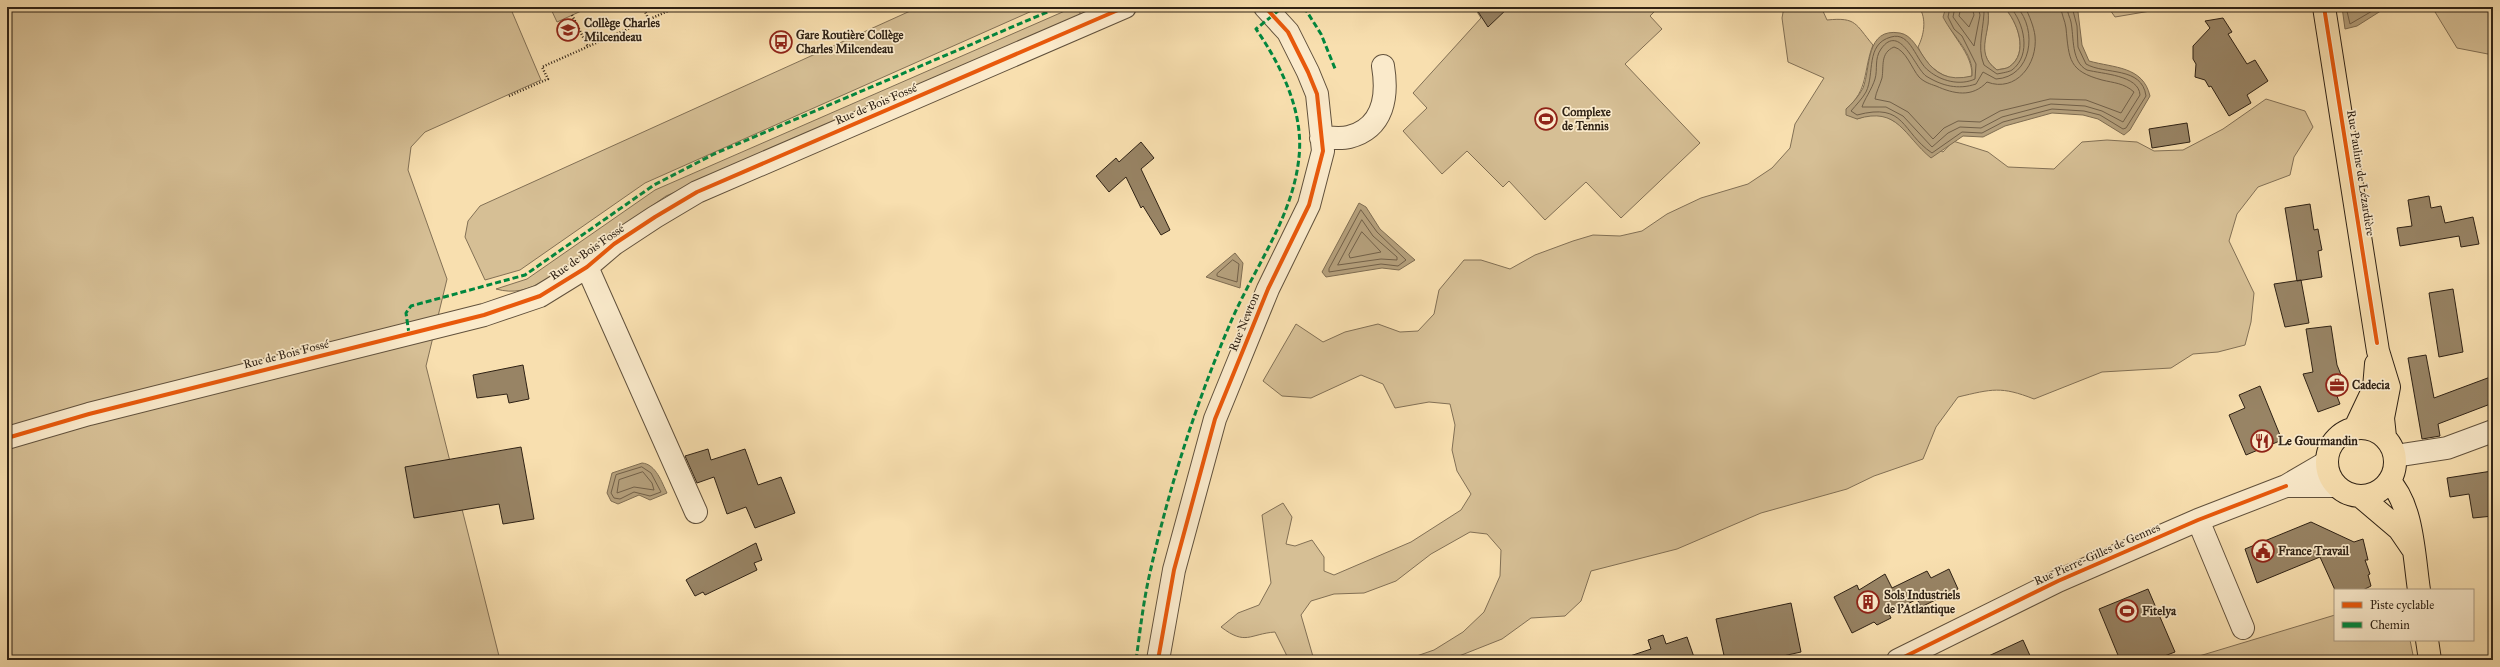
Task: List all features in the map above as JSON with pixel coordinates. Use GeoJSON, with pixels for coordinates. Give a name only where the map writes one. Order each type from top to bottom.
{"type":"FeatureCollection","features":[{"type":"Feature","properties":{"kind":"main road","name":"Rue Pauline de Lézardière"},"geometry":{"type":"LineString","coordinates":[[2324,7],[2378,351],[2389,387],[2383,418],[2385,437]]}},
{"type":"Feature","properties":{"kind":"main road","name":"Rue Pauline de Lézardière"},"geometry":{"type":"LineString","coordinates":[[2355,428],[2374,388],[2378,351]]}},
{"type":"Feature","properties":{"kind":"main road"},"geometry":{"type":"LineString","coordinates":[[2355,428],[2376,431],[2385,437],[2395,456],[2394,469],[2389,481],[2381,490],[2371,495],[2360,496],[2347,493],[2336,486],[2329,475],[2327,462],[2329,450],[2335,440],[2344,432],[2355,428]]}},
{"type":"Feature","properties":{"kind":"main road"},"geometry":{"type":"LineString","coordinates":[[2389,481],[2398,490],[2407,514],[2419,589]]}},
{"type":"Feature","properties":{"kind":"main road"},"geometry":{"type":"LineString","coordinates":[[2360,496],[2399,529],[2412,549]]}},
{"type":"Feature","properties":{"kind":"main road"},"geometry":{"type":"LineString","coordinates":[[2427,641],[2430,660]]}},
{"type":"Feature","properties":{"kind":"street","name":"Rue de Bois Fossé"},"geometry":{"type":"LineString","coordinates":[[7,438],[89,414],[484,315],[540,296],[587,267],[614,244],[697,192],[1125,7]]}},
{"type":"Feature","properties":{"kind":"street","name":"Rue Newton"},"geometry":{"type":"LineString","coordinates":[[1158,660],[1174,570],[1215,419],[1268,289],[1309,205],[1323,151],[1317,94],[1288,32],[1265,7]]}},
{"type":"Feature","properties":{"kind":"street"},"geometry":{"type":"LineString","coordinates":[[1321,138],[1348,137],[1362,131],[1374,121],[1381,112],[1386,98],[1383,66]]}},
{"type":"Feature","properties":{"kind":"street"},"geometry":{"type":"LineString","coordinates":[[587,267],[696,512]]}},
{"type":"Feature","properties":{"kind":"street"},"geometry":{"type":"LineString","coordinates":[[2395,456],[2447,448],[2493,431]]}},
{"type":"Feature","properties":{"kind":"street","name":"Rue Pierre-Gilles de Gennes"},"geometry":{"type":"LineString","coordinates":[[1898,660],[2044,588],[2198,520],[2286,486],[2327,462]]}},
{"type":"Feature","properties":{"kind":"street","name":"Rue Pierre-Gilles de Gennes"},"geometry":{"type":"LineString","coordinates":[[2286,486],[2336,486]]}},
{"type":"Feature","properties":{"kind":"street"},"geometry":{"type":"LineString","coordinates":[[2198,520],[2243,628]]}},
{"type":"Feature","properties":{"kind":"path"},"geometry":{"type":"LineString","coordinates":[[643,7],[649,20]]}},
{"type":"Feature","properties":{"kind":"path"},"geometry":{"type":"LineString","coordinates":[[509,96],[548,79],[542,67],[677,7]]}},
{"type":"Feature","properties":{"kind":"path"},"geometry":{"type":"LineString","coordinates":[[572,15],[588,47]]}},
{"type":"Feature","properties":{"kind":"shaded area"},"geometry":{"type":"Polygon","coordinates":[[[7,7],[510,7],[541,80],[425,132],[411,147],[408,170],[447,279],[426,366],[500,660],[7,660],[7,7]]]}},
{"type":"Feature","properties":{"kind":"shaded area"},"geometry":{"type":"Polygon","coordinates":[[[550,7],[590,7],[557,22],[550,7]]]}},
{"type":"Feature","properties":{"kind":"shaded area"},"geometry":{"type":"Polygon","coordinates":[[[919,7],[1041,7],[645,183],[520,270],[485,280],[465,237],[468,221],[480,206],[919,7]]]}},
{"type":"Feature","properties":{"kind":"shaded area"},"geometry":{"type":"Polygon","coordinates":[[[1074,7],[1080,7],[1080,14],[1072,20],[666,196],[538,284],[527,289],[515,291],[496,289],[527,279],[655,190],[1074,7]]]}},
{"type":"Feature","properties":{"kind":"shaded area","name":"Complexe de Tennis"},"geometry":{"type":"Polygon","coordinates":[[[1474,7],[1659,7],[1650,16],[1662,29],[1625,64],[1700,143],[1621,218],[1586,182],[1545,220],[1509,181],[1503,187],[1467,151],[1442,174],[1403,131],[1427,108],[1413,93],[1481,18],[1474,7]]]}},
{"type":"Feature","properties":{"kind":"shaded area"},"geometry":{"type":"Polygon","coordinates":[[[1784,7],[1824,7],[1822,9],[1827,20],[1837,19],[1850,21],[1858,27],[1873,45],[1862,87],[1859,94],[1846,109],[1857,119],[1872,114],[1885,116],[1899,124],[1905,131],[1943,152],[1953,141],[1988,152],[2008,167],[2054,169],[2082,142],[2107,140],[2137,142],[2154,151],[2183,150],[2223,129],[2266,99],[2305,111],[2313,127],[2294,157],[2290,175],[2258,187],[2237,214],[2229,241],[2254,293],[2251,322],[2245,345],[2218,352],[2193,354],[2171,368],[2102,372],[2034,399],[2013,392],[1996,390],[1958,397],[1936,427],[1923,459],[1874,476],[1847,489],[1761,513],[1677,549],[1591,571],[1581,601],[1565,616],[1531,618],[1502,639],[1449,660],[1405,660],[1434,650],[1463,632],[1484,612],[1500,576],[1501,550],[1487,534],[1470,532],[1431,554],[1396,581],[1364,593],[1334,594],[1311,601],[1301,615],[1314,660],[1289,660],[1275,632],[1242,637],[1229,633],[1221,627],[1238,613],[1259,605],[1271,583],[1262,515],[1283,503],[1292,517],[1286,544],[1295,546],[1312,540],[1324,557],[1324,571],[1334,575],[1411,542],[1461,510],[1471,494],[1457,471],[1452,450],[1455,425],[1450,404],[1429,402],[1395,408],[1383,384],[1361,375],[1311,398],[1282,396],[1263,381],[1296,324],[1323,342],[1345,332],[1378,324],[1400,332],[1418,331],[1434,314],[1439,290],[1464,260],[1481,260],[1510,269],[1535,255],[1593,235],[1620,236],[1642,231],[1667,214],[1701,198],[1748,184],[1772,168],[1790,148],[1795,124],[1824,78],[1788,62],[1782,18],[1784,7]]]}},
{"type":"Feature","properties":{"kind":"shaded area"},"geometry":{"type":"Polygon","coordinates":[[[1919,7],[1946,7],[1945,15],[1947,23],[1967,56],[1971,66],[1972,76],[1956,79],[1943,75],[1933,68],[1924,58],[1918,47],[1924,27],[1922,12],[1919,7]]]}},
{"type":"Feature","properties":{"kind":"shaded area"},"geometry":{"type":"Polygon","coordinates":[[[1987,7],[2004,7],[2017,28],[2020,46],[2019,54],[2009,67],[1997,70],[1989,63],[1985,55],[1984,48],[1988,24],[1987,7]]]}},
{"type":"Feature","properties":{"kind":"shaded area"},"geometry":{"type":"Polygon","coordinates":[[[2108,7],[2174,7],[2115,17],[2108,7]]]}},
{"type":"Feature","properties":{"kind":"shaded area"},"geometry":{"type":"Polygon","coordinates":[[[2432,7],[2487,7],[2493,12],[2493,55],[2457,48],[2432,7]]]}},
{"type":"Feature","properties":{"kind":"shaded area"},"geometry":{"type":"Polygon","coordinates":[[[2334,615],[2334,641],[2410,641],[2414,660],[2186,660],[2334,615]]]}},
{"type":"Feature","properties":{"kind":"water"},"geometry":{"type":"Polygon","coordinates":[[[1946,7],[1987,7],[1988,24],[1985,40],[1986,56],[1997,70],[2008,68],[2015,61],[2019,54],[2020,46],[2017,28],[2004,7],[2075,7],[2078,12],[2082,45],[2089,61],[2117,67],[2134,74],[2141,79],[2150,96],[2130,130],[2124,135],[2098,119],[2083,115],[2052,113],[2005,126],[1983,137],[1963,136],[1931,158],[1899,125],[1891,120],[1871,116],[1857,119],[1846,115],[1846,109],[1860,94],[1863,88],[1871,51],[1875,42],[1881,36],[1889,33],[1900,33],[1908,36],[1934,69],[1943,75],[1956,78],[1972,76],[1970,60],[1962,45],[1943,17],[1946,7]]]}},
{"type":"Feature","properties":{"kind":"water"},"geometry":{"type":"Polygon","coordinates":[[[2342,7],[2387,7],[2357,26],[2345,29],[2342,7]]]}},
{"type":"Feature","properties":{"kind":"water"},"geometry":{"type":"Polygon","coordinates":[[[1359,203],[1366,207],[1380,229],[1415,260],[1399,270],[1382,268],[1326,277],[1322,272],[1359,203]]]}},
{"type":"Feature","properties":{"kind":"water"},"geometry":{"type":"Polygon","coordinates":[[[1235,253],[1243,263],[1240,288],[1206,277],[1235,253]]]}},
{"type":"Feature","properties":{"kind":"water"},"geometry":{"type":"Polygon","coordinates":[[[642,463],[647,464],[655,470],[667,493],[650,500],[639,495],[618,504],[611,501],[607,493],[612,473],[642,463]]]}},
{"type":"Feature","properties":{"kind":"building"},"geometry":{"type":"Polygon","coordinates":[[[1475,7],[1509,7],[1488,27],[1475,7]]]}},
{"type":"Feature","properties":{"kind":"building"},"geometry":{"type":"Polygon","coordinates":[[[2223,18],[2232,32],[2228,34],[2247,64],[2255,60],[2268,81],[2247,95],[2251,103],[2229,116],[2211,86],[2209,87],[2205,80],[2195,77],[2196,64],[2193,59],[2193,46],[2210,28],[2205,21],[2223,18]]]}},
{"type":"Feature","properties":{"kind":"building"},"geometry":{"type":"Polygon","coordinates":[[[2187,123],[2190,142],[2152,148],[2149,129],[2187,123]]]}},
{"type":"Feature","properties":{"kind":"building"},"geometry":{"type":"Polygon","coordinates":[[[1141,142],[1154,158],[1141,169],[1170,230],[1161,235],[1143,206],[1141,208],[1126,177],[1109,192],[1096,176],[1116,158],[1119,162],[1141,142]]]}},
{"type":"Feature","properties":{"kind":"building"},"geometry":{"type":"Polygon","coordinates":[[[2429,196],[2431,208],[2441,206],[2445,223],[2473,217],[2479,244],[2461,247],[2459,236],[2400,246],[2397,228],[2412,226],[2408,200],[2429,196]]]}},
{"type":"Feature","properties":{"kind":"building"},"geometry":{"type":"Polygon","coordinates":[[[2310,204],[2314,230],[2318,229],[2322,250],[2318,251],[2322,277],[2297,281],[2285,208],[2310,204]]]}},
{"type":"Feature","properties":{"kind":"building"},"geometry":{"type":"Polygon","coordinates":[[[2301,280],[2309,323],[2285,327],[2274,284],[2301,280]]]}},
{"type":"Feature","properties":{"kind":"building"},"geometry":{"type":"Polygon","coordinates":[[[2453,289],[2463,352],[2439,357],[2429,293],[2453,289]]]}},
{"type":"Feature","properties":{"kind":"building"},"geometry":{"type":"Polygon","coordinates":[[[2331,326],[2337,365],[2346,387],[2335,391],[2340,404],[2318,412],[2303,374],[2313,372],[2306,329],[2331,326]]]}},
{"type":"Feature","properties":{"kind":"building"},"geometry":{"type":"Polygon","coordinates":[[[2426,355],[2434,398],[2493,376],[2493,403],[2438,424],[2440,436],[2422,439],[2408,358],[2426,355]]]}},
{"type":"Feature","properties":{"kind":"building"},"geometry":{"type":"Polygon","coordinates":[[[523,365],[529,399],[509,403],[507,394],[477,398],[473,375],[523,365]]]}},
{"type":"Feature","properties":{"kind":"building"},"geometry":{"type":"Polygon","coordinates":[[[2260,386],[2282,440],[2246,455],[2229,415],[2245,408],[2239,395],[2260,386]]]}},
{"type":"Feature","properties":{"kind":"building"},"geometry":{"type":"Polygon","coordinates":[[[521,447],[534,519],[503,524],[499,504],[414,518],[405,467],[521,447]]]}},
{"type":"Feature","properties":{"kind":"building"},"geometry":{"type":"Polygon","coordinates":[[[708,449],[711,460],[745,449],[758,485],[781,477],[795,513],[755,528],[746,507],[727,514],[714,477],[697,483],[685,456],[708,449]]]}},
{"type":"Feature","properties":{"kind":"building"},"geometry":{"type":"Polygon","coordinates":[[[2492,471],[2493,516],[2473,518],[2469,494],[2450,497],[2447,478],[2492,471]]]}},
{"type":"Feature","properties":{"kind":"building"},"geometry":{"type":"Polygon","coordinates":[[[2311,522],[2354,542],[2363,539],[2368,560],[2365,560],[2370,574],[2368,575],[2371,586],[2365,589],[2335,589],[2320,557],[2257,583],[2245,549],[2311,522]]]}},
{"type":"Feature","properties":{"kind":"building"},"geometry":{"type":"Polygon","coordinates":[[[756,543],[762,560],[754,563],[757,570],[705,595],[703,592],[695,596],[686,580],[756,543]]]}},
{"type":"Feature","properties":{"kind":"building"},"geometry":{"type":"Polygon","coordinates":[[[1949,569],[1958,589],[1921,607],[1917,599],[1889,614],[1891,618],[1877,625],[1874,622],[1852,633],[1834,597],[1857,585],[1859,590],[1885,574],[1892,588],[1927,571],[1931,578],[1949,569]]]}},
{"type":"Feature","properties":{"kind":"building"},"geometry":{"type":"Polygon","coordinates":[[[2148,589],[2175,652],[2154,660],[2120,660],[2099,609],[2148,589]]]}},
{"type":"Feature","properties":{"kind":"building"},"geometry":{"type":"Polygon","coordinates":[[[1791,603],[1801,652],[1765,660],[1725,660],[1716,619],[1791,603]]]}},
{"type":"Feature","properties":{"kind":"building"},"geometry":{"type":"Polygon","coordinates":[[[1663,635],[1666,644],[1687,637],[1695,660],[1627,660],[1627,657],[1651,649],[1648,640],[1663,635]]]}},
{"type":"Feature","properties":{"kind":"building"},"geometry":{"type":"Polygon","coordinates":[[[2023,640],[2032,660],[1980,660],[2023,640]]]}},
{"type":"Feature","properties":{"kind":"marked path"},"geometry":{"type":"LineString","coordinates":[[409,334],[406,313],[411,306],[525,275],[654,185],[714,154],[1059,7]]}},
{"type":"Feature","properties":{"kind":"marked path"},"geometry":{"type":"LineString","coordinates":[[1136,660],[1143,608],[1156,545],[1194,417],[1230,324],[1281,222],[1295,179],[1300,140],[1294,106],[1282,73],[1256,29],[1283,7]]}},
{"type":"Feature","properties":{"kind":"marked path"},"geometry":{"type":"LineString","coordinates":[[1304,7],[1321,34],[1336,71]]}},
{"type":"Feature","properties":{"kind":"cycle path"},"geometry":{"type":"LineString","coordinates":[[7,438],[89,414],[484,315],[540,296],[587,267],[614,244],[697,192],[1125,7]]}},
{"type":"Feature","properties":{"kind":"cycle path"},"geometry":{"type":"LineString","coordinates":[[1158,660],[1174,570],[1215,419],[1268,289],[1309,205],[1323,151],[1317,94],[1288,32],[1265,7]]}},
{"type":"Feature","properties":{"kind":"cycle path"},"geometry":{"type":"LineString","coordinates":[[2324,7],[2377,343]]}},
{"type":"Feature","properties":{"kind":"cycle path"},"geometry":{"type":"LineString","coordinates":[[1898,660],[2058,581],[2198,520],[2286,486]]}},
{"type":"Feature","properties":{"kind":"place","name":"Collège Charles Milcendeau"},"geometry":{"type":"Point","coordinates":[568,30]}},
{"type":"Feature","properties":{"kind":"place","name":"Gare Routière Collège Charles Milcendeau"},"geometry":{"type":"Point","coordinates":[781,42]}},
{"type":"Feature","properties":{"kind":"place","name":"Complexe de Tennis"},"geometry":{"type":"Point","coordinates":[1546,119]}},
{"type":"Feature","properties":{"kind":"place","name":"Cadecia"},"geometry":{"type":"Point","coordinates":[2337,385]}},
{"type":"Feature","properties":{"kind":"place","name":"Le Gourmandin"},"geometry":{"type":"Point","coordinates":[2262,441]}},
{"type":"Feature","properties":{"kind":"place","name":"France Travail"},"geometry":{"type":"Point","coordinates":[2263,551]}},
{"type":"Feature","properties":{"kind":"place","name":"Sols Industriels de l'Atlantique"},"geometry":{"type":"Point","coordinates":[1868,602]}},
{"type":"Feature","properties":{"kind":"place","name":"Fitelya"},"geometry":{"type":"Point","coordinates":[2127,611]}}]}
